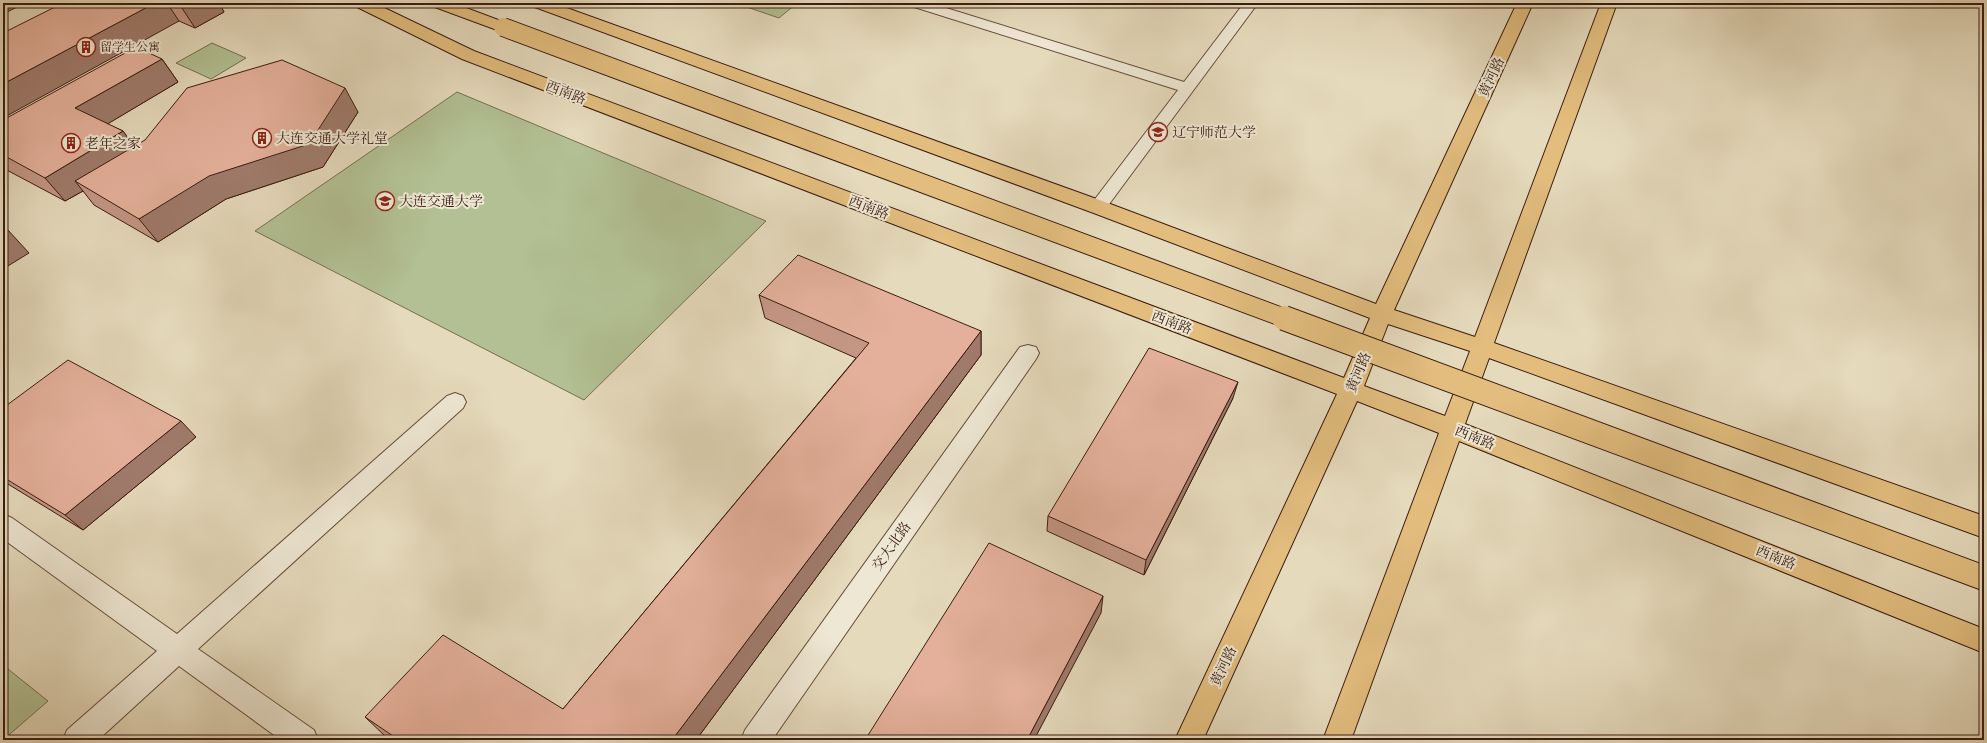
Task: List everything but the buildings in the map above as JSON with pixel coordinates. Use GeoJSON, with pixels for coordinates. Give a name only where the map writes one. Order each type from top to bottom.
{"type":"FeatureCollection","features":[{"type":"Feature","properties":{"kind":"main road","name":"西南路"},"geometry":{"type":"LineString","coordinates":[[360,3],[468,55],[1451,428],[1984,641]]}},
{"type":"Feature","properties":{"kind":"main road"},"geometry":{"type":"LineString","coordinates":[[438,3],[1984,578]]}},
{"type":"Feature","properties":{"kind":"main road"},"geometry":{"type":"LineString","coordinates":[[538,3],[1098,207],[1382,314],[1482,347],[1984,527]]}},
{"type":"Feature","properties":{"kind":"main road","name":"黄河路"},"geometry":{"type":"LineString","coordinates":[[1189,740],[1351,390],[1382,314],[1525,3]]}},
{"type":"Feature","properties":{"kind":"main road"},"geometry":{"type":"LineString","coordinates":[[1337,740],[1609,3]]}},
{"type":"Feature","properties":{"kind":"street","name":"交大北路"},"geometry":{"type":"LineString","coordinates":[[755,740],[1028,353]]}},
{"type":"Feature","properties":{"kind":"street"},"geometry":{"type":"LineString","coordinates":[[77,740],[455,402]]}},
{"type":"Feature","properties":{"kind":"street"},"geometry":{"type":"LineString","coordinates":[[3,525],[304,740]]}},
{"type":"Feature","properties":{"kind":"lane"},"geometry":{"type":"LineString","coordinates":[[916,3],[1187,88]]}},
{"type":"Feature","properties":{"kind":"lane"},"geometry":{"type":"LineString","coordinates":[[1098,207],[1250,3]]}},
{"type":"Feature","properties":{"kind":"green space"},"geometry":{"type":"Polygon","coordinates":[[[735,3],[797,3],[779,18],[735,3]]]}},
{"type":"Feature","properties":{"kind":"green space"},"geometry":{"type":"Polygon","coordinates":[[[212,43],[246,58],[211,79],[176,63],[212,43]]]}},
{"type":"Feature","properties":{"kind":"green space"},"geometry":{"type":"Polygon","coordinates":[[[457,92],[766,221],[584,400],[255,231],[457,92]]]}},
{"type":"Feature","properties":{"kind":"green space"},"geometry":{"type":"Polygon","coordinates":[[[3,665],[48,701],[3,740],[3,665]]]}},
{"type":"Feature","properties":{"kind":"place","name":"留学生公寓"},"geometry":{"type":"Point","coordinates":[86,47]}},
{"type":"Feature","properties":{"kind":"place","name":"辽宁师范大学"},"geometry":{"type":"Point","coordinates":[1158,132]}},
{"type":"Feature","properties":{"kind":"place","name":"大连交通大学礼堂"},"geometry":{"type":"Point","coordinates":[262,138]}},
{"type":"Feature","properties":{"kind":"place","name":"老年之家"},"geometry":{"type":"Point","coordinates":[71,143]}},
{"type":"Feature","properties":{"kind":"place","name":"大连交通大学"},"geometry":{"type":"Point","coordinates":[385,201]}}]}
